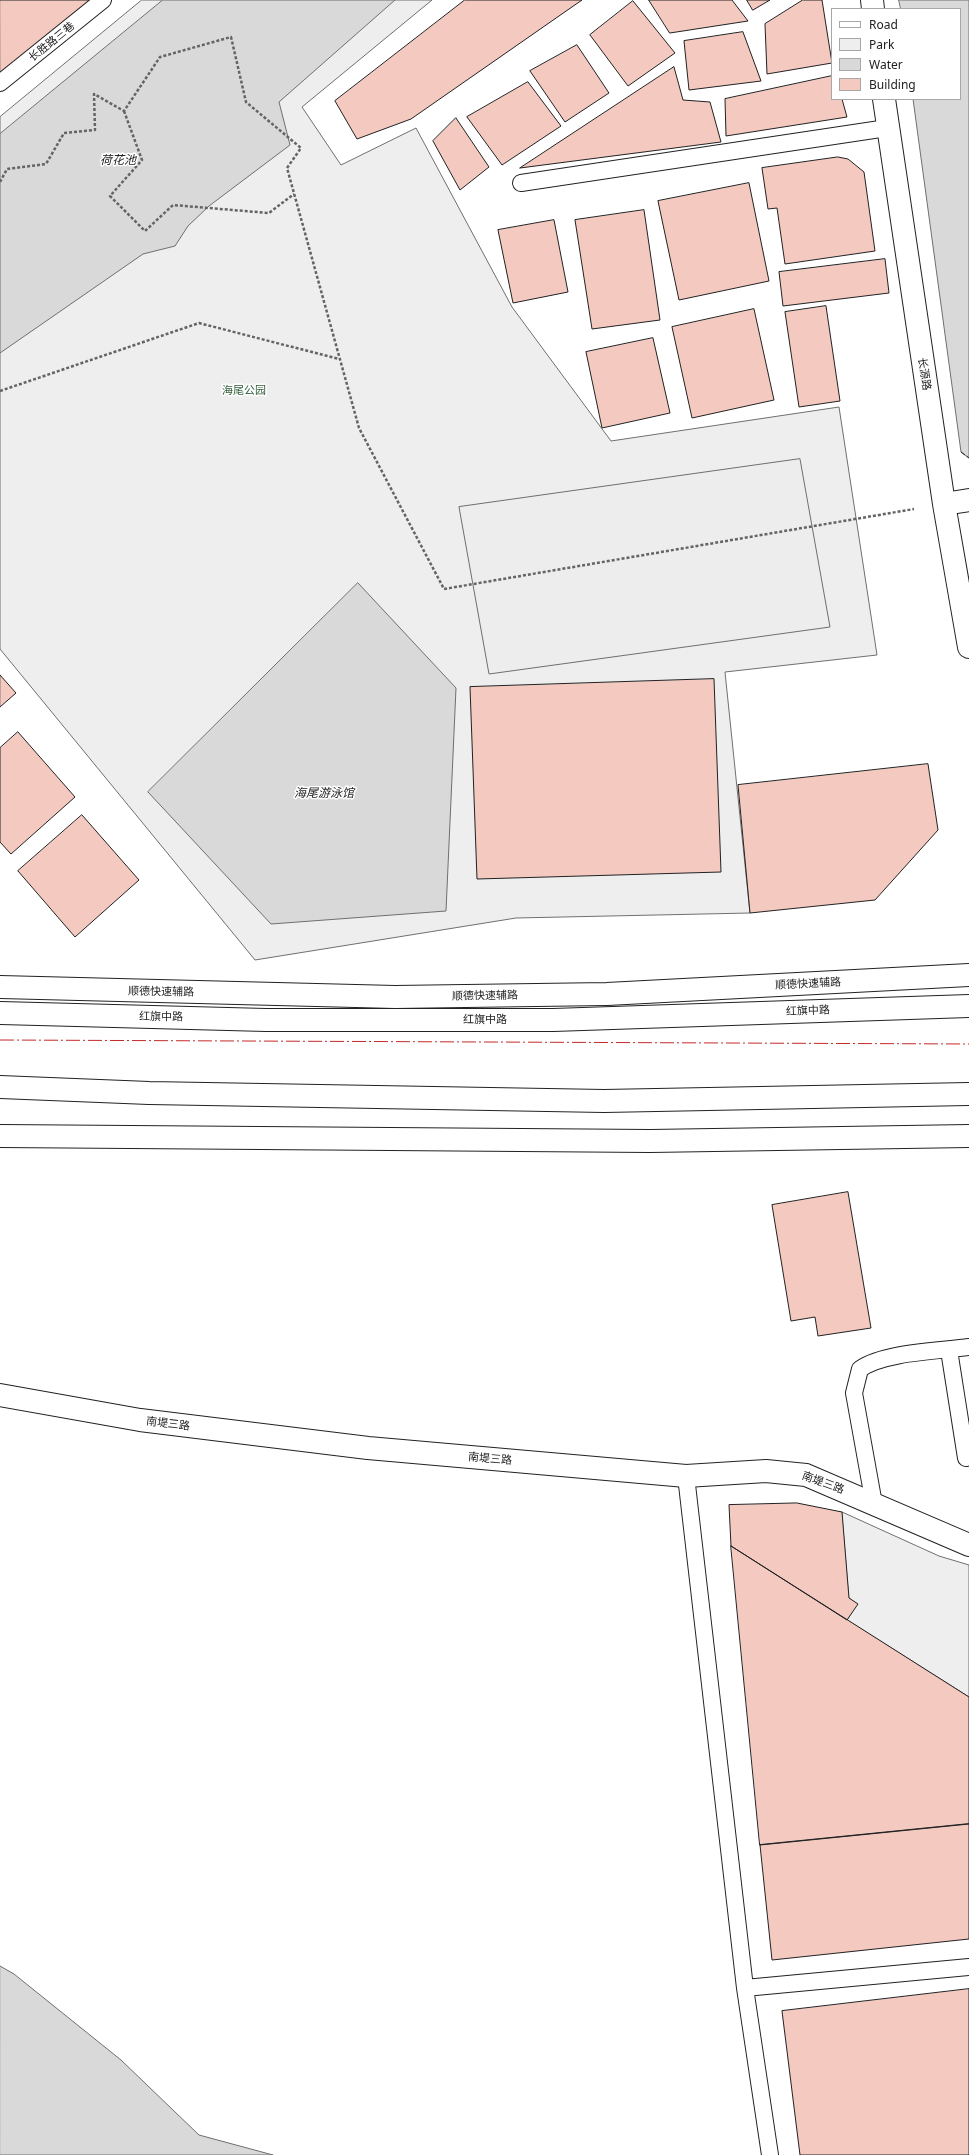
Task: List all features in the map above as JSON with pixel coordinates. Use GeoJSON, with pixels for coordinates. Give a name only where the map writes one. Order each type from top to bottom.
{"type":"FeatureCollection","features":[{"type":"Feature","properties":{"kind":"main road","name":"长源路"},"geometry":{"type":"LineString","coordinates":[[884,100],[887,128],[944,504],[969,648]]}},
{"type":"Feature","properties":{"kind":"main road"},"geometry":{"type":"LineString","coordinates":[[944,504],[969,500]]}},
{"type":"Feature","properties":{"kind":"main road","name":"顺德快速辅路"},"geometry":{"type":"LineString","coordinates":[[0,987],[395,997],[607,994],[969,975]]}},
{"type":"Feature","properties":{"kind":"main road","name":"红旗中路"},"geometry":{"type":"LineString","coordinates":[[0,1013],[266,1020],[553,1020],[969,1006]]}},
{"type":"Feature","properties":{"kind":"main road"},"geometry":{"type":"LineString","coordinates":[[0,1087],[157,1093],[604,1101],[969,1094]]}},
{"type":"Feature","properties":{"kind":"main road"},"geometry":{"type":"LineString","coordinates":[[0,1136],[650,1141],[969,1136]]}},
{"type":"Feature","properties":{"kind":"main road","name":"南堤三路"},"geometry":{"type":"LineString","coordinates":[[0,1395],[140,1420],[360,1447],[686,1476],[766,1471],[806,1475],[969,1544]]}},
{"type":"Feature","properties":{"kind":"lane","name":"长胜路三巷"},"geometry":{"type":"LineString","coordinates":[[0,83],[103,0]]}},
{"type":"Feature","properties":{"kind":"lane"},"geometry":{"type":"LineString","coordinates":[[521,183],[887,128]]}},
{"type":"Feature","properties":{"kind":"lane"},"geometry":{"type":"LineString","coordinates":[[874,1504],[854,1393],[860,1369],[869,1363],[893,1357],[969,1347]]}},
{"type":"Feature","properties":{"kind":"lane"},"geometry":{"type":"LineString","coordinates":[[949,1350],[966,1458]]}},
{"type":"Feature","properties":{"kind":"lane"},"geometry":{"type":"LineString","coordinates":[[686,1476],[745,1988],[770,2155]]}},
{"type":"Feature","properties":{"kind":"lane"},"geometry":{"type":"LineString","coordinates":[[745,1988],[969,1967]]}},
{"type":"Feature","properties":{"kind":"path"},"geometry":{"type":"LineString","coordinates":[[124,111],[160,57],[231,37],[246,102],[301,148],[287,168],[359,428],[444,589],[944,504]]}},
{"type":"Feature","properties":{"kind":"path"},"geometry":{"type":"LineString","coordinates":[[0,182],[7,169],[46,164],[64,132],[95,130],[94,94],[124,111],[142,160],[110,196],[145,232],[174,205],[269,213],[294,194]]}},
{"type":"Feature","properties":{"kind":"path"},"geometry":{"type":"LineString","coordinates":[[0,391],[199,323],[339,359]]}},
{"type":"Feature","properties":{"kind":"green space","name":"海尾公园"},"geometry":{"type":"Polygon","coordinates":[[[142,0],[432,0],[302,107],[341,165],[416,128],[512,307],[611,441],[839,407],[877,655],[725,672],[750,913],[516,918],[255,960],[0,649],[0,117],[142,0]]]}},
{"type":"Feature","properties":{"kind":"green space"},"geometry":{"type":"Polygon","coordinates":[[[842,1512],[939,1556],[969,1565],[969,1697],[847,1620],[857,1604],[849,1598],[842,1512]]]}},
{"type":"Feature","properties":{"kind":"shaded area"},"geometry":{"type":"Polygon","coordinates":[[[800,459],[830,627],[489,674],[459,507],[800,459]]]}},
{"type":"Feature","properties":{"kind":"water","name":"荷花池"},"geometry":{"type":"Polygon","coordinates":[[[163,0],[395,0],[279,102],[290,145],[209,206],[188,226],[175,246],[143,254],[0,353],[0,134],[163,0]]]}},
{"type":"Feature","properties":{"kind":"water"},"geometry":{"type":"Polygon","coordinates":[[[899,0],[969,0],[969,458],[961,452],[913,100],[961,100],[961,8],[901,8],[899,0]]]}},
{"type":"Feature","properties":{"kind":"water","name":"海尾游泳馆"},"geometry":{"type":"Polygon","coordinates":[[[358,583],[456,688],[446,911],[271,924],[148,792],[358,583]]]}},
{"type":"Feature","properties":{"kind":"water"},"geometry":{"type":"Polygon","coordinates":[[[0,1966],[14,1974],[121,2060],[199,2135],[273,2155],[0,2155],[0,1966]]]}},
{"type":"Feature","properties":{"kind":"building"},"geometry":{"type":"Polygon","coordinates":[[[0,0],[92,0],[0,74],[0,0]]]}},
{"type":"Feature","properties":{"kind":"building"},"geometry":{"type":"Polygon","coordinates":[[[465,0],[582,0],[411,119],[357,139],[335,101],[465,0]]]}},
{"type":"Feature","properties":{"kind":"building"},"geometry":{"type":"Polygon","coordinates":[[[649,0],[732,0],[748,21],[670,33],[649,0]]]}},
{"type":"Feature","properties":{"kind":"building"},"geometry":{"type":"Polygon","coordinates":[[[747,0],[770,0],[753,10],[747,0]]]}},
{"type":"Feature","properties":{"kind":"building"},"geometry":{"type":"Polygon","coordinates":[[[803,0],[822,0],[831,63],[767,74],[765,24],[803,0]]]}},
{"type":"Feature","properties":{"kind":"building"},"geometry":{"type":"Polygon","coordinates":[[[633,1],[675,53],[628,86],[590,35],[633,1]]]}},
{"type":"Feature","properties":{"kind":"building"},"geometry":{"type":"Polygon","coordinates":[[[743,32],[761,81],[689,90],[684,41],[743,32]]]}},
{"type":"Feature","properties":{"kind":"building"},"geometry":{"type":"Polygon","coordinates":[[[577,45],[609,93],[565,122],[530,71],[577,45]]]}},
{"type":"Feature","properties":{"kind":"building"},"geometry":{"type":"Polygon","coordinates":[[[674,67],[683,100],[710,102],[721,142],[520,168],[674,67]]]}},
{"type":"Feature","properties":{"kind":"building"},"geometry":{"type":"Polygon","coordinates":[[[831,76],[831,100],[842,100],[847,117],[726,136],[725,99],[831,76]]]}},
{"type":"Feature","properties":{"kind":"building"},"geometry":{"type":"Polygon","coordinates":[[[528,82],[561,126],[502,165],[467,117],[528,82]]]}},
{"type":"Feature","properties":{"kind":"building"},"geometry":{"type":"Polygon","coordinates":[[[456,118],[489,167],[460,190],[433,141],[456,118]]]}},
{"type":"Feature","properties":{"kind":"building"},"geometry":{"type":"Polygon","coordinates":[[[838,157],[848,159],[864,172],[875,251],[785,264],[777,208],[768,209],[762,168],[838,157]]]}},
{"type":"Feature","properties":{"kind":"building"},"geometry":{"type":"Polygon","coordinates":[[[749,183],[769,281],[679,300],[658,201],[749,183]]]}},
{"type":"Feature","properties":{"kind":"building"},"geometry":{"type":"Polygon","coordinates":[[[644,210],[660,320],[592,329],[575,220],[644,210]]]}},
{"type":"Feature","properties":{"kind":"building"},"geometry":{"type":"Polygon","coordinates":[[[554,220],[568,292],[513,303],[498,230],[554,220]]]}},
{"type":"Feature","properties":{"kind":"building"},"geometry":{"type":"Polygon","coordinates":[[[885,259],[889,293],[783,306],[779,272],[885,259]]]}},
{"type":"Feature","properties":{"kind":"building"},"geometry":{"type":"Polygon","coordinates":[[[826,306],[840,401],[799,407],[785,312],[826,306]]]}},
{"type":"Feature","properties":{"kind":"building"},"geometry":{"type":"Polygon","coordinates":[[[754,309],[774,400],[692,418],[672,327],[754,309]]]}},
{"type":"Feature","properties":{"kind":"building"},"geometry":{"type":"Polygon","coordinates":[[[653,338],[670,413],[602,428],[586,352],[653,338]]]}},
{"type":"Feature","properties":{"kind":"building"},"geometry":{"type":"Polygon","coordinates":[[[0,675],[16,693],[0,707],[0,675]]]}},
{"type":"Feature","properties":{"kind":"building"},"geometry":{"type":"Polygon","coordinates":[[[714,679],[721,872],[477,879],[470,687],[714,679]]]}},
{"type":"Feature","properties":{"kind":"building"},"geometry":{"type":"Polygon","coordinates":[[[18,732],[75,797],[11,854],[0,842],[0,748],[18,732]]]}},
{"type":"Feature","properties":{"kind":"building"},"geometry":{"type":"Polygon","coordinates":[[[928,764],[938,830],[875,900],[750,913],[738,785],[928,764]]]}},
{"type":"Feature","properties":{"kind":"building"},"geometry":{"type":"Polygon","coordinates":[[[82,815],[139,880],[75,937],[18,871],[82,815]]]}},
{"type":"Feature","properties":{"kind":"building"},"geometry":{"type":"Polygon","coordinates":[[[848,1192],[871,1328],[818,1336],[815,1317],[791,1321],[772,1205],[848,1192]]]}},
{"type":"Feature","properties":{"kind":"building"},"geometry":{"type":"Polygon","coordinates":[[[797,1503],[842,1512],[849,1598],[858,1604],[847,1620],[731,1546],[729,1505],[797,1503]]]}},
{"type":"Feature","properties":{"kind":"building"},"geometry":{"type":"Polygon","coordinates":[[[731,1546],[969,1697],[969,1824],[760,1845],[731,1546]]]}},
{"type":"Feature","properties":{"kind":"building"},"geometry":{"type":"Polygon","coordinates":[[[969,1824],[969,1939],[772,1960],[760,1845],[969,1824]]]}},
{"type":"Feature","properties":{"kind":"building"},"geometry":{"type":"Polygon","coordinates":[[[969,1989],[969,2155],[800,2155],[782,2011],[969,1989]]]}},
{"type":"Feature","properties":{"kind":"fence"},"geometry":{"type":"LineString","coordinates":[[961,452],[969,458]]}},
{"type":"Feature","properties":{"kind":"power"},"geometry":{"type":"LineString","coordinates":[[0,1040],[969,1044]]}}]}
